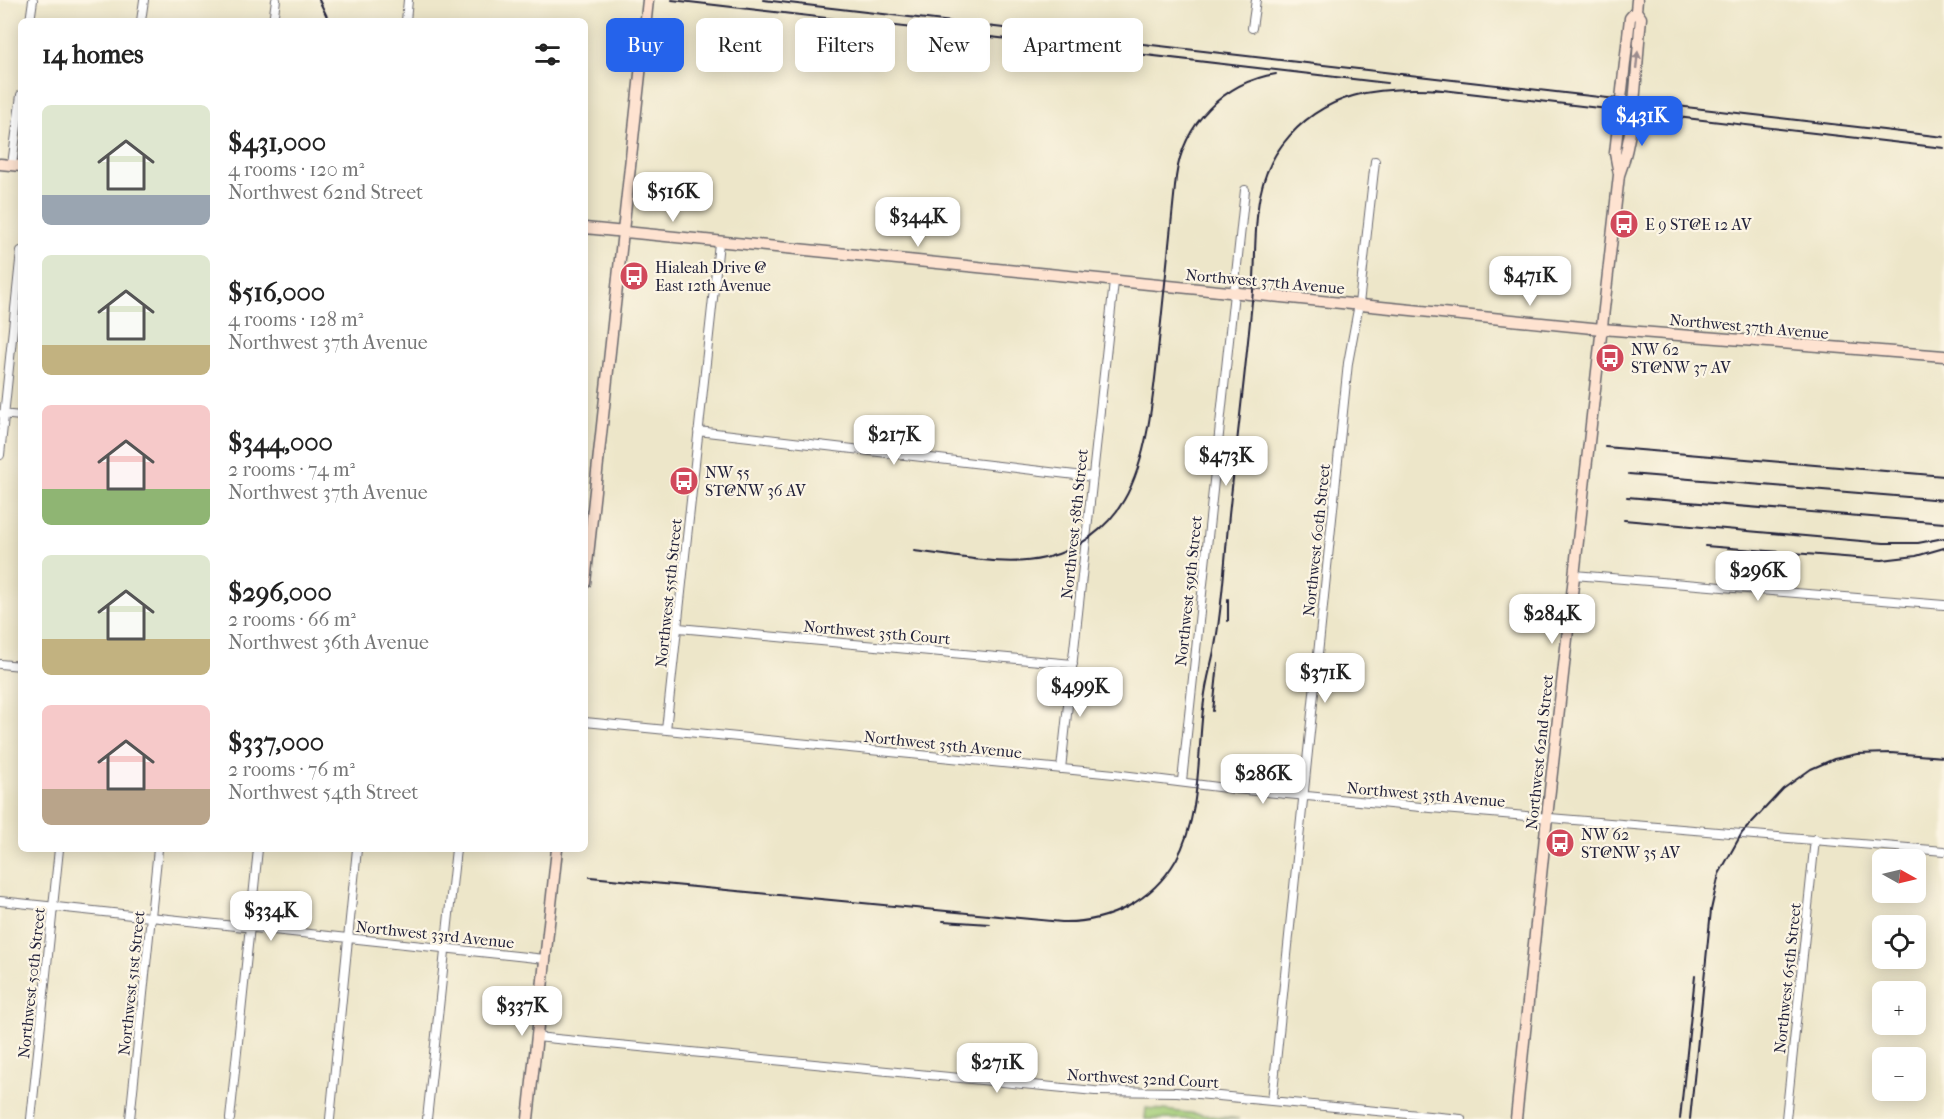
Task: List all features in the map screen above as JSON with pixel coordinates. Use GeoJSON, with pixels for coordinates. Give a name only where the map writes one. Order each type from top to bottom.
{"type":"FeatureCollection","features":[{"type":"Feature","properties":{"kind":"main road"},"geometry":{"type":"LineString","coordinates":[[588,524],[590,485],[624,232],[648,0]]}},
{"type":"Feature","properties":{"kind":"main road","name":"Northwest 62nd Street"},"geometry":{"type":"LineString","coordinates":[[1516,1119],[1547,817],[1619,175],[1615,153],[1626,110],[1630,18],[1637,5]]}},
{"type":"Feature","properties":{"kind":"main road"},"geometry":{"type":"LineString","coordinates":[[0,164],[17,165]]}},
{"type":"Feature","properties":{"kind":"main road","name":"Northwest 37th Avenue"},"geometry":{"type":"LineString","coordinates":[[588,228],[1602,329],[1944,356]]}},
{"type":"Feature","properties":{"kind":"main road"},"geometry":{"type":"LineString","coordinates":[[528,1119],[557,852]]}},
{"type":"Feature","properties":{"kind":"street"},"geometry":{"type":"LineString","coordinates":[[30,18],[33,0]]}},
{"type":"Feature","properties":{"kind":"street"},"geometry":{"type":"LineString","coordinates":[[141,18],[144,0]]}},
{"type":"Feature","properties":{"kind":"street"},"geometry":{"type":"LineString","coordinates":[[273,18],[276,0]]}},
{"type":"Feature","properties":{"kind":"street"},"geometry":{"type":"LineString","coordinates":[[406,18],[408,0]]}},
{"type":"Feature","properties":{"kind":"street"},"geometry":{"type":"LineString","coordinates":[[1252,28],[1256,0]]}},
{"type":"Feature","properties":{"kind":"street"},"geometry":{"type":"LineString","coordinates":[[17,165],[18,148]]}},
{"type":"Feature","properties":{"kind":"street","name":"Northwest 60th Street"},"geometry":{"type":"LineString","coordinates":[[1272,1101],[1348,363],[1359,304],[1375,161]]}},
{"type":"Feature","properties":{"kind":"street","name":"Northwest 59th Street"},"geometry":{"type":"LineString","coordinates":[[1182,781],[1245,190]]}},
{"type":"Feature","properties":{"kind":"street","name":"Northwest 55th Street"},"geometry":{"type":"LineString","coordinates":[[666,730],[679,628],[719,243]]}},
{"type":"Feature","properties":{"kind":"street"},"geometry":{"type":"LineString","coordinates":[[0,455],[2,414],[18,277]]}},
{"type":"Feature","properties":{"kind":"street","name":"Northwest 58th Street"},"geometry":{"type":"LineString","coordinates":[[1061,769],[1114,282]]}},
{"type":"Feature","properties":{"kind":"street"},"geometry":{"type":"LineString","coordinates":[[2,414],[18,416]]}},
{"type":"Feature","properties":{"kind":"street"},"geometry":{"type":"LineString","coordinates":[[698,431],[1093,477]]}},
{"type":"Feature","properties":{"kind":"street"},"geometry":{"type":"LineString","coordinates":[[1574,574],[1944,604]]}},
{"type":"Feature","properties":{"kind":"street","name":"Northwest 35th Court"},"geometry":{"type":"LineString","coordinates":[[679,628],[1073,664]]}},
{"type":"Feature","properties":{"kind":"street"},"geometry":{"type":"LineString","coordinates":[[0,664],[18,666]]}},
{"type":"Feature","properties":{"kind":"street","name":"Northwest 35th Avenue"},"geometry":{"type":"LineString","coordinates":[[588,722],[1182,781],[1303,796],[1944,851]]}},
{"type":"Feature","properties":{"kind":"street","name":"Northwest 65th Street"},"geometry":{"type":"LineString","coordinates":[[1786,1119],[1815,839]]}},
{"type":"Feature","properties":{"kind":"street","name":"Northwest 50th Street"},"geometry":{"type":"LineString","coordinates":[[31,1119],[58,852]]}},
{"type":"Feature","properties":{"kind":"street","name":"Northwest 51st Street"},"geometry":{"type":"LineString","coordinates":[[130,1119],[158,852]]}},
{"type":"Feature","properties":{"kind":"street"},"geometry":{"type":"LineString","coordinates":[[230,1119],[258,852]]}},
{"type":"Feature","properties":{"kind":"street"},"geometry":{"type":"LineString","coordinates":[[330,1119],[357,852]]}},
{"type":"Feature","properties":{"kind":"street"},"geometry":{"type":"LineString","coordinates":[[427,1119],[456,852]]}},
{"type":"Feature","properties":{"kind":"street","name":"Northwest 33rd Avenue"},"geometry":{"type":"LineString","coordinates":[[0,901],[545,959]]}},
{"type":"Feature","properties":{"kind":"street","name":"Northwest 32nd Court"},"geometry":{"type":"LineString","coordinates":[[536,1037],[1095,1090],[1177,1092],[1461,1119]]}},
{"type":"Feature","properties":{"kind":"green space"},"geometry":{"type":"Polygon","coordinates":[[[1146,1108],[1239,1119],[1145,1119],[1146,1108]]]}},
{"type":"Feature","properties":{"kind":"railway"},"geometry":{"type":"LineString","coordinates":[[319,0],[328,18]]}},
{"type":"Feature","properties":{"kind":"railway"},"geometry":{"type":"LineString","coordinates":[[672,0],[1387,83]]}},
{"type":"Feature","properties":{"kind":"railway"},"geometry":{"type":"LineString","coordinates":[[763,0],[1944,137]]}},
{"type":"Feature","properties":{"kind":"railway"},"geometry":{"type":"LineString","coordinates":[[914,551],[1013,562],[1045,558],[1080,544],[1100,529],[1117,510],[1133,481],[1146,437],[1180,158],[1197,123],[1223,96],[1239,86],[1276,74]]}},
{"type":"Feature","properties":{"kind":"railway"},"geometry":{"type":"LineString","coordinates":[[1434,89],[1944,148]]}},
{"type":"Feature","properties":{"kind":"railway"},"geometry":{"type":"LineString","coordinates":[[590,877],[1062,922],[1112,914],[1128,907],[1155,887],[1176,860],[1184,842],[1194,803],[1205,693],[1215,648],[1220,609],[1253,291],[1257,215],[1264,179],[1282,145],[1298,127],[1315,113],[1334,103],[1374,91],[1442,90]]}},
{"type":"Feature","properties":{"kind":"railway"},"geometry":{"type":"LineString","coordinates":[[1605,447],[1944,476]]}},
{"type":"Feature","properties":{"kind":"railway"},"geometry":{"type":"LineString","coordinates":[[1629,474],[1944,500]]}},
{"type":"Feature","properties":{"kind":"railway"},"geometry":{"type":"LineString","coordinates":[[1627,497],[1944,523]]}},
{"type":"Feature","properties":{"kind":"railway"},"geometry":{"type":"LineString","coordinates":[[1624,520],[1884,543],[1918,543],[1944,538]]}},
{"type":"Feature","properties":{"kind":"railway"},"geometry":{"type":"LineString","coordinates":[[1705,546],[1882,560],[1916,556],[1944,548]]}},
{"type":"Feature","properties":{"kind":"railway"},"geometry":{"type":"LineString","coordinates":[[1228,599],[1228,621]]}},
{"type":"Feature","properties":{"kind":"railway"},"geometry":{"type":"LineString","coordinates":[[1213,711],[1218,663]]}},
{"type":"Feature","properties":{"kind":"railway"},"geometry":{"type":"LineString","coordinates":[[1690,1119],[1711,910],[1719,874],[1742,833],[1783,789],[1811,769],[1834,759],[1857,754],[1891,753],[1944,757]]}},
{"type":"Feature","properties":{"kind":"railway"},"geometry":{"type":"LineString","coordinates":[[943,921],[990,924]]}},
{"type":"Feature","properties":{"kind":"railway"},"geometry":{"type":"LineString","coordinates":[[1680,1119],[1695,976]]}},
{"type":"Feature","properties":{"kind":"place","name":"E 9 ST@E 12 AV"},"geometry":{"type":"Point","coordinates":[1624,224]}},
{"type":"Feature","properties":{"kind":"place","name":"Hialeah Drive @ East 12th Avenue"},"geometry":{"type":"Point","coordinates":[634,276]}},
{"type":"Feature","properties":{"kind":"place","name":"NW 62 ST@NW 37 AV"},"geometry":{"type":"Point","coordinates":[1610,358]}},
{"type":"Feature","properties":{"kind":"place","name":"NW 55 ST@NW 36 AV"},"geometry":{"type":"Point","coordinates":[684,481]}},
{"type":"Feature","properties":{"kind":"place","name":"NW 62 ST@NW 35 AV"},"geometry":{"type":"Point","coordinates":[1560,843]}}]}
